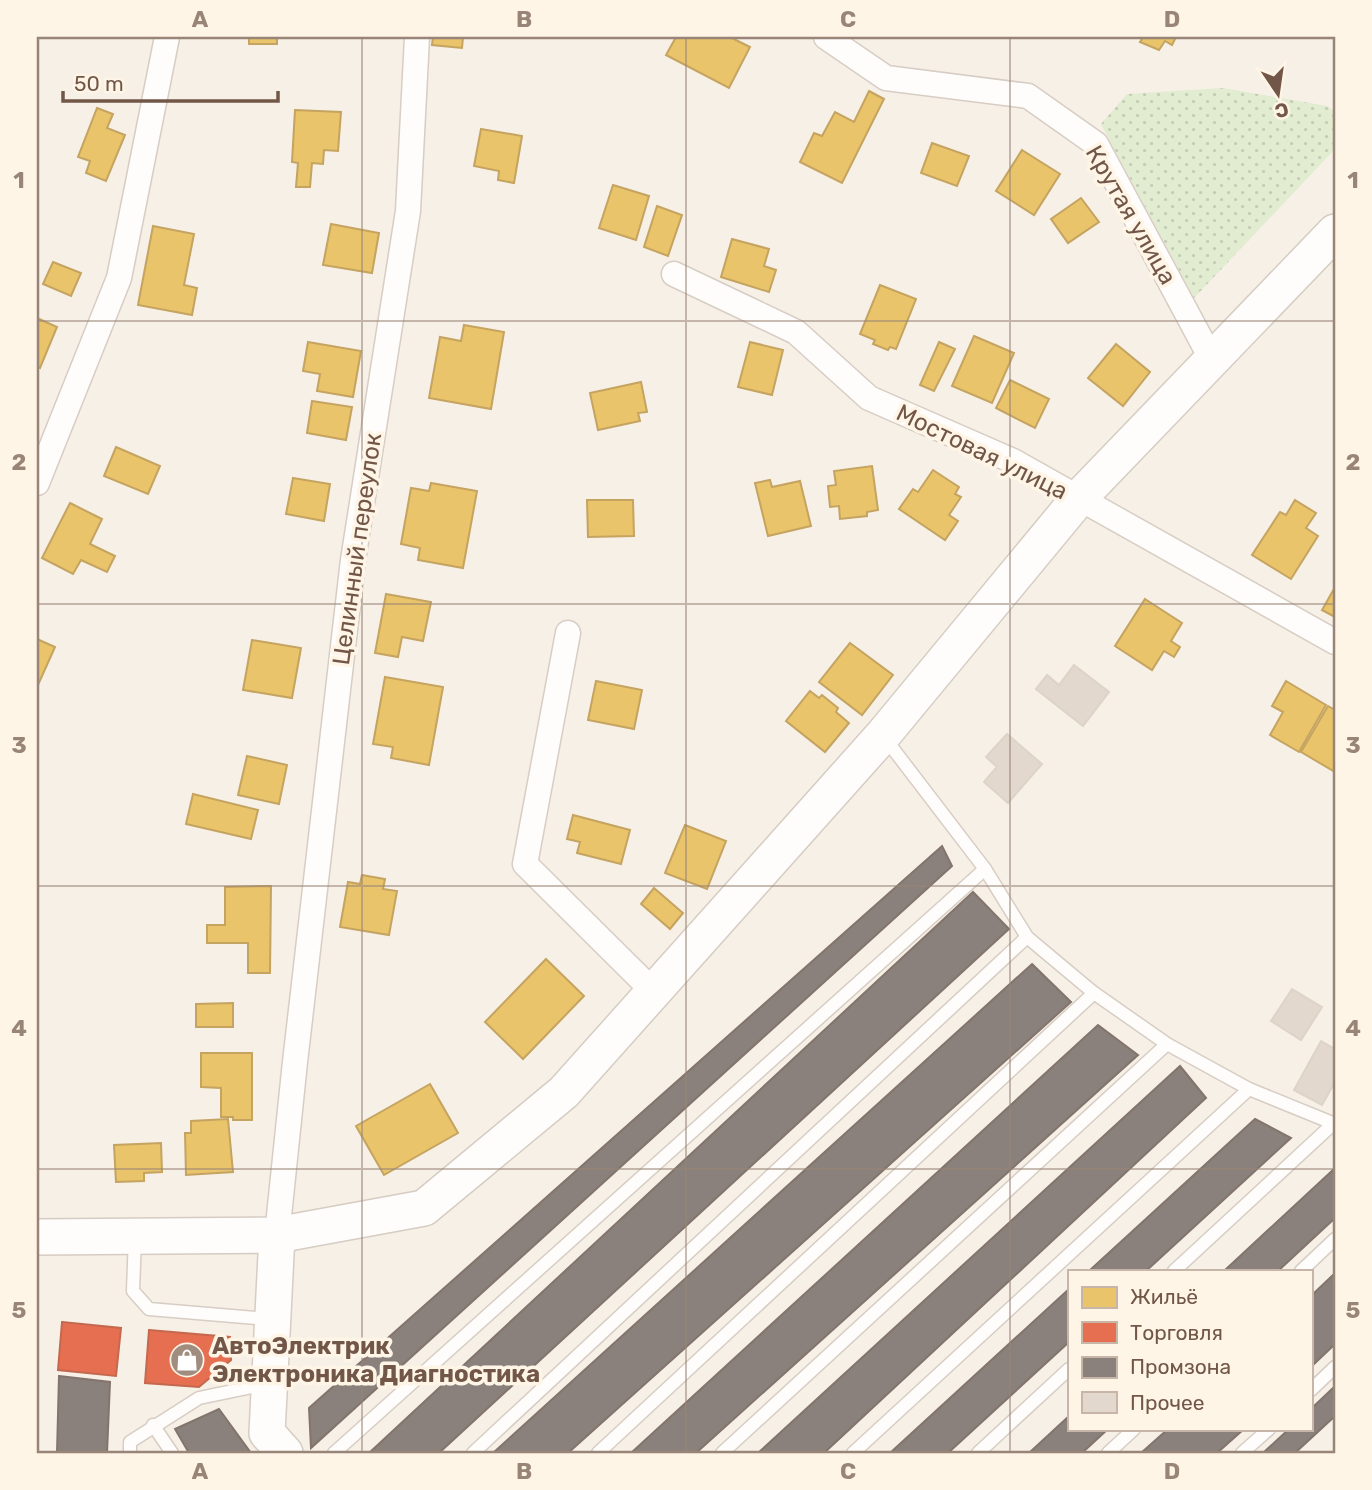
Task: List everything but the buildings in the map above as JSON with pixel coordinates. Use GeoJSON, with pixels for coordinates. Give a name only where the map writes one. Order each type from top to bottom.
{"type":"FeatureCollection","features":[{"type":"Feature","properties":{"kind":"street"},"geometry":{"type":"LineString","coordinates":[[37,483],[119,278],[167,37]]}},
{"type":"Feature","properties":{"kind":"street","name":"Целинный переулок"},"geometry":{"type":"LineString","coordinates":[[277,1235],[353,560],[408,211],[417,37]]}},
{"type":"Feature","properties":{"kind":"street","name":"Крутая улица"},"geometry":{"type":"LineString","coordinates":[[826,37],[886,78],[1028,96],[1096,145],[1212,360]]}},
{"type":"Feature","properties":{"kind":"street"},"geometry":{"type":"LineString","coordinates":[[37,1237],[277,1235],[424,1208],[564,1091],[883,735],[1079,498],[1335,232]]}},
{"type":"Feature","properties":{"kind":"street","name":"Мостовая улица"},"geometry":{"type":"LineString","coordinates":[[674,274],[796,332],[869,398],[1013,461],[1335,642]]}},
{"type":"Feature","properties":{"kind":"street"},"geometry":{"type":"LineString","coordinates":[[568,633],[525,864],[654,992]]}},
{"type":"Feature","properties":{"kind":"street"},"geometry":{"type":"LineString","coordinates":[[277,1235],[267,1433],[285,1453]]}},
{"type":"Feature","properties":{"kind":"lane"},"geometry":{"type":"LineString","coordinates":[[883,735],[985,869],[1027,937],[1094,993],[1167,1044],[1249,1089],[1335,1123],[1175,1270]]}},
{"type":"Feature","properties":{"kind":"lane"},"geometry":{"type":"LineString","coordinates":[[334,1453],[985,869]]}},
{"type":"Feature","properties":{"kind":"lane"},"geometry":{"type":"LineString","coordinates":[[474,1453],[1027,937]]}},
{"type":"Feature","properties":{"kind":"lane"},"geometry":{"type":"LineString","coordinates":[[598,1453],[1094,993]]}},
{"type":"Feature","properties":{"kind":"lane"},"geometry":{"type":"LineString","coordinates":[[722,1453],[1167,1044]]}},
{"type":"Feature","properties":{"kind":"lane"},"geometry":{"type":"LineString","coordinates":[[853,1453],[1249,1089]]}},
{"type":"Feature","properties":{"kind":"lane"},"geometry":{"type":"LineString","coordinates":[[135,1236],[133,1291],[149,1309],[273,1319]]}},
{"type":"Feature","properties":{"kind":"lane"},"geometry":{"type":"LineString","coordinates":[[1302,1270],[1335,1239]]}},
{"type":"Feature","properties":{"kind":"lane"},"geometry":{"type":"LineString","coordinates":[[1312,1389],[1335,1367]]}},
{"type":"Feature","properties":{"kind":"lane"},"geometry":{"type":"LineString","coordinates":[[978,1453],[1068,1370]]}},
{"type":"Feature","properties":{"kind":"lane"},"geometry":{"type":"LineString","coordinates":[[130,1453],[130,1442],[199,1398],[269,1383]]}},
{"type":"Feature","properties":{"kind":"lane"},"geometry":{"type":"LineString","coordinates":[[153,1425],[172,1453]]}},
{"type":"Feature","properties":{"kind":"lane"},"geometry":{"type":"LineString","coordinates":[[1108,1453],[1133,1430]]}},
{"type":"Feature","properties":{"kind":"lane"},"geometry":{"type":"LineString","coordinates":[[1242,1453],[1268,1430]]}},
{"type":"Feature","properties":{"kind":"green space"},"geometry":{"type":"Polygon","coordinates":[[[1223,88],[1327,106],[1335,112],[1335,149],[1194,298],[1101,124],[1127,94],[1223,88]]]}},
{"type":"Feature","properties":{"kind":"place","name":"АвтоЭлектрик Электроника Диагностика"},"geometry":{"type":"Point","coordinates":[187,1360]}}]}
